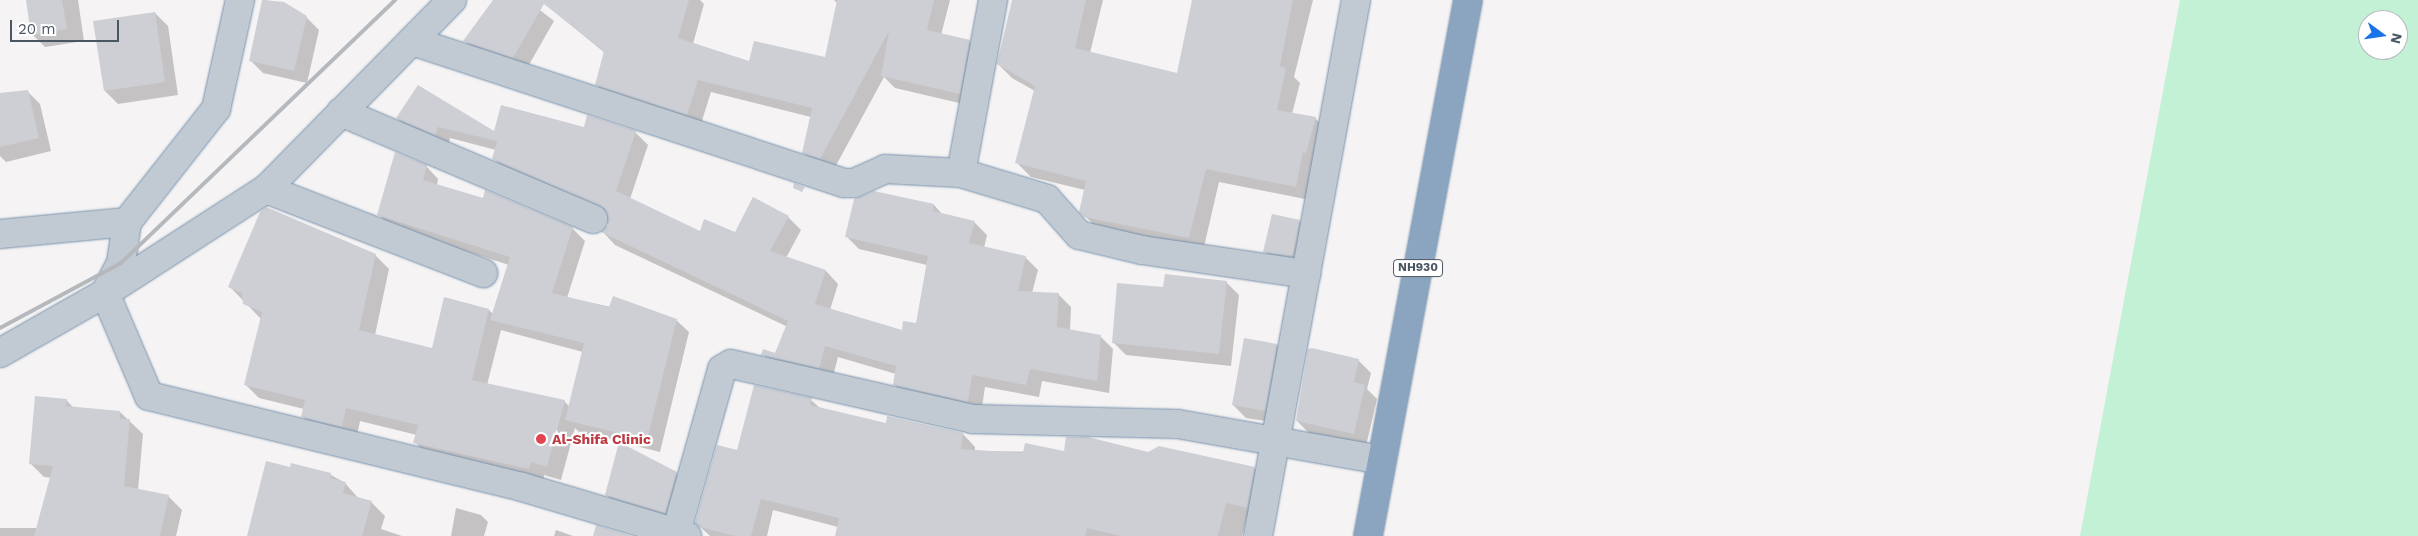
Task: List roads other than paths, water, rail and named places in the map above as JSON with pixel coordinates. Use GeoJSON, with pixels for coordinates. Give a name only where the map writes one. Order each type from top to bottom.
{"type":"FeatureCollection","features":[{"type":"Feature","properties":{"kind":"highway","name":"NH930"},"geometry":{"type":"LineString","coordinates":[[1368,536],[1468,0]]}},
{"type":"Feature","properties":{"kind":"street"},"geometry":{"type":"LineString","coordinates":[[240,0],[216,109],[127,222],[120,263],[105,293],[149,396],[522,487],[682,534],[722,369],[731,364],[973,419],[1178,424],[1382,460]]}},
{"type":"Feature","properties":{"kind":"street"},"geometry":{"type":"LineString","coordinates":[[0,353],[105,293],[266,190],[452,0]]}},
{"type":"Feature","properties":{"kind":"street"},"geometry":{"type":"LineString","coordinates":[[961,173],[993,0]]}},
{"type":"Feature","properties":{"kind":"street"},"geometry":{"type":"LineString","coordinates":[[1258,536],[1356,0]]}},
{"type":"Feature","properties":{"kind":"street"},"geometry":{"type":"LineString","coordinates":[[412,41],[844,183],[854,183],[885,169],[961,173],[1047,199],[1079,236],[1142,250],[1306,274]]}},
{"type":"Feature","properties":{"kind":"street"},"geometry":{"type":"LineString","coordinates":[[341,112],[592,219]]}},
{"type":"Feature","properties":{"kind":"street"},"geometry":{"type":"LineString","coordinates":[[266,190],[483,273]]}},
{"type":"Feature","properties":{"kind":"street"},"geometry":{"type":"LineString","coordinates":[[0,234],[127,222]]}},
{"type":"Feature","properties":{"kind":"railway"},"geometry":{"type":"LineString","coordinates":[[0,328],[121,263],[395,0]]}},
{"type":"Feature","properties":{"kind":"place","name":"Al-Shifa Clinic"},"geometry":{"type":"Point","coordinates":[541,439]}}]}
